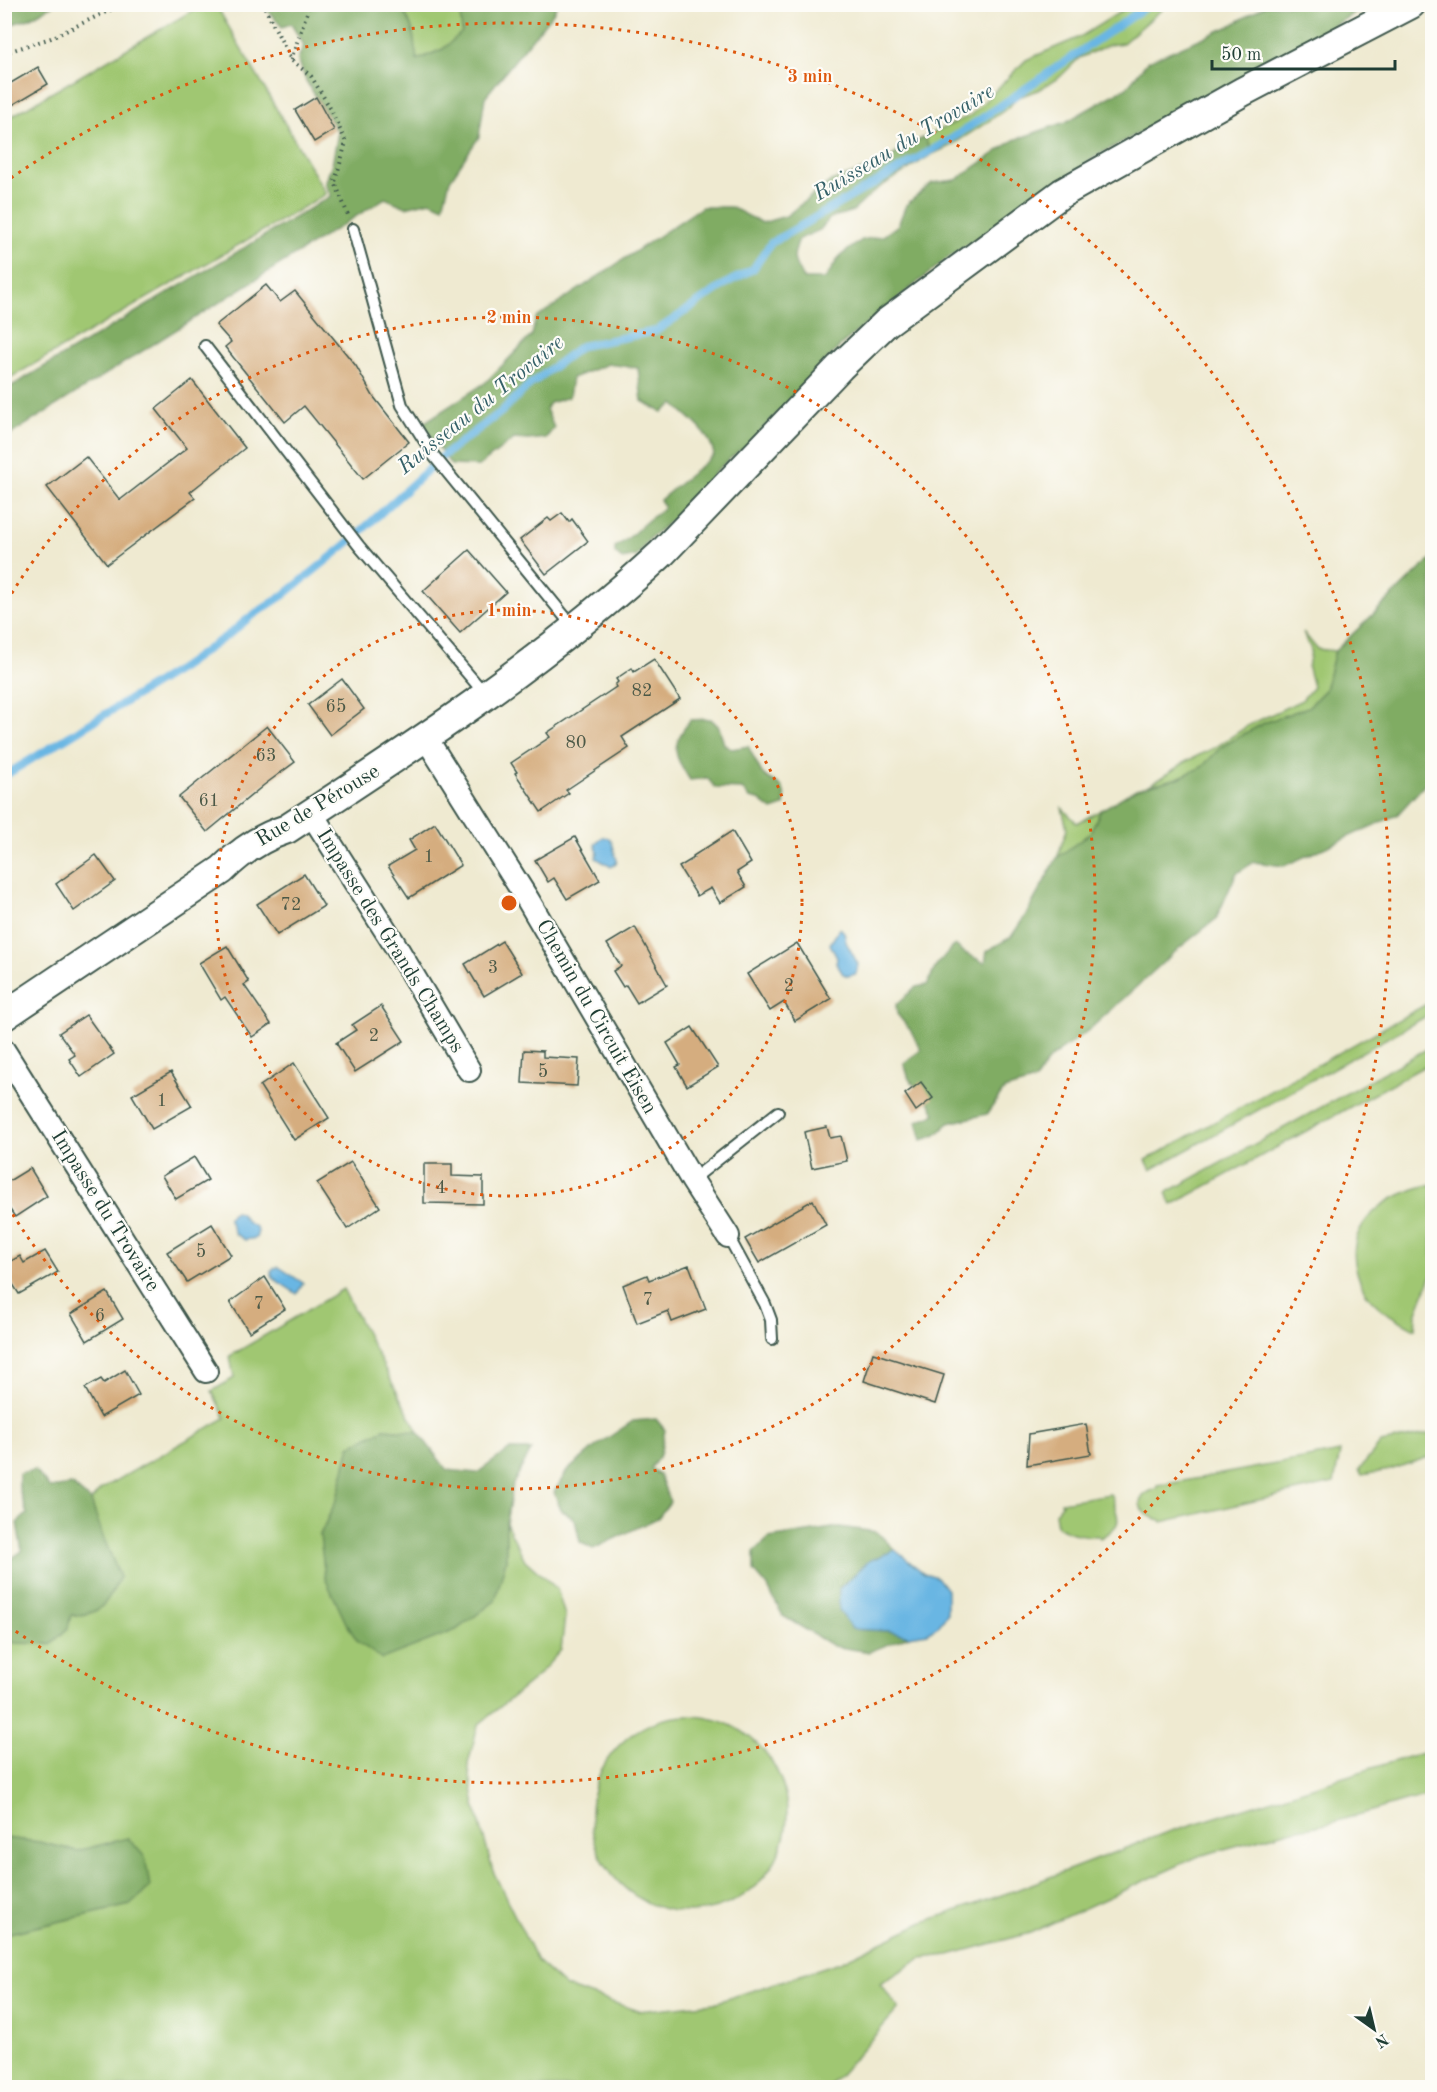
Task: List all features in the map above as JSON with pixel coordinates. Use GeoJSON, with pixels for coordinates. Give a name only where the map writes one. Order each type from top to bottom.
{"type":"FeatureCollection","features":[{"type":"Feature","properties":{"kind":"street","name":"Rue de Pérouse"},"geometry":{"type":"LineString","coordinates":[[4,1016],[221,872],[238,854],[270,834],[287,829],[426,738],[574,628],[625,586],[704,511],[840,366],[886,323],[1062,193],[1242,92],[1412,4]]}},
{"type":"Feature","properties":{"kind":"street","name":"Chemin du Circuit Eisen"},"geometry":{"type":"LineString","coordinates":[[426,738],[528,900],[692,1180],[728,1236]]}},
{"type":"Feature","properties":{"kind":"street","name":"Impasse des Grands Champs"},"geometry":{"type":"LineString","coordinates":[[311,813],[395,945],[469,1070]]}},
{"type":"Feature","properties":{"kind":"street","name":"Impasse du Trovaire"},"geometry":{"type":"LineString","coordinates":[[4,1051],[206,1371]]}},
{"type":"Feature","properties":{"kind":"lane"},"geometry":{"type":"LineString","coordinates":[[354,229],[402,405],[434,456],[574,628]]}},
{"type":"Feature","properties":{"kind":"lane"},"geometry":{"type":"LineString","coordinates":[[205,346],[348,533],[486,695]]}},
{"type":"Feature","properties":{"kind":"lane"},"geometry":{"type":"LineString","coordinates":[[692,1180],[778,1112]]}},
{"type":"Feature","properties":{"kind":"lane"},"geometry":{"type":"LineString","coordinates":[[728,1236],[765,1304],[771,1320],[772,1339]]}},
{"type":"Feature","properties":{"kind":"path"},"geometry":{"type":"LineString","coordinates":[[4,53],[51,38],[123,4]]}},
{"type":"Feature","properties":{"kind":"path"},"geometry":{"type":"LineString","coordinates":[[260,4],[265,8],[291,60],[311,76],[329,106],[346,142],[335,182],[354,229]]}},
{"type":"Feature","properties":{"kind":"path"},"geometry":{"type":"LineString","coordinates":[[291,60],[310,4]]}},
{"type":"Feature","properties":{"kind":"green space"},"geometry":{"type":"Polygon","coordinates":[[[5,4],[53,5],[29,19],[5,26],[5,4]]]}},
{"type":"Feature","properties":{"kind":"green space"},"geometry":{"type":"Polygon","coordinates":[[[202,5],[216,5],[326,194],[5,381],[5,120],[202,5]]]}},
{"type":"Feature","properties":{"kind":"green space"},"geometry":{"type":"Polygon","coordinates":[[[263,5],[401,5],[412,28],[417,60],[443,49],[462,32],[459,5],[557,5],[485,97],[479,137],[450,180],[443,207],[430,201],[406,207],[385,198],[5,438],[5,390],[331,196],[325,184],[333,160],[338,132],[306,81],[298,59],[304,45],[291,24],[282,27],[263,5]]]}},
{"type":"Feature","properties":{"kind":"green space"},"geometry":{"type":"Polygon","coordinates":[[[401,5],[459,5],[463,32],[443,49],[417,60],[412,28],[401,5]]]}},
{"type":"Feature","properties":{"kind":"green space"},"geometry":{"type":"Polygon","coordinates":[[[1131,5],[1167,5],[1123,43],[1109,45],[1079,58],[1060,77],[1038,90],[1016,98],[1009,107],[983,125],[931,155],[925,137],[971,115],[1026,60],[1080,37],[1131,5]]]}},
{"type":"Feature","properties":{"kind":"green space"},"geometry":{"type":"Polygon","coordinates":[[[1266,5],[1368,5],[1211,99],[1154,125],[1100,154],[944,261],[843,343],[743,450],[740,450],[716,471],[706,488],[651,537],[637,556],[622,559],[615,553],[615,547],[628,539],[660,511],[664,506],[660,500],[714,455],[704,433],[674,404],[662,412],[642,401],[638,368],[608,364],[572,378],[569,397],[550,403],[546,409],[554,428],[546,438],[514,439],[479,466],[451,465],[422,424],[485,383],[532,335],[536,318],[702,207],[731,207],[762,223],[786,216],[831,181],[884,163],[904,147],[925,137],[931,155],[877,189],[853,211],[830,218],[820,230],[799,239],[794,260],[804,279],[825,279],[840,256],[862,240],[883,236],[898,225],[906,205],[932,183],[956,180],[1014,140],[1066,122],[1127,87],[1148,61],[1228,27],[1266,5]]]}},
{"type":"Feature","properties":{"kind":"green space"},"geometry":{"type":"Polygon","coordinates":[[[1432,558],[1432,779],[1397,815],[1284,866],[1254,862],[1236,874],[1216,919],[1178,949],[1090,1029],[1049,1059],[1035,1081],[1004,1090],[987,1114],[949,1123],[936,1135],[922,1140],[917,1121],[935,1114],[928,1100],[909,1079],[904,1063],[921,1050],[911,1031],[897,1014],[896,1005],[916,987],[927,985],[937,964],[955,945],[985,963],[987,951],[1011,937],[1057,858],[1090,833],[1101,810],[1136,789],[1178,778],[1202,767],[1221,747],[1264,723],[1308,707],[1325,690],[1335,651],[1432,558]]]}},
{"type":"Feature","properties":{"kind":"green space"},"geometry":{"type":"Polygon","coordinates":[[[1303,632],[1317,649],[1335,651],[1325,690],[1308,707],[1264,723],[1221,747],[1202,767],[1178,778],[1148,786],[1249,725],[1302,700],[1313,687],[1308,668],[1311,650],[1303,632]]]}},
{"type":"Feature","properties":{"kind":"green space"},"geometry":{"type":"Polygon","coordinates":[[[711,719],[719,727],[724,744],[732,749],[748,746],[762,773],[784,791],[784,806],[772,810],[759,800],[750,798],[742,789],[716,788],[707,778],[690,780],[677,757],[679,737],[690,720],[711,719]]]}},
{"type":"Feature","properties":{"kind":"green space"},"geometry":{"type":"Polygon","coordinates":[[[1062,808],[1077,823],[1101,810],[1090,833],[1057,858],[1067,829],[1062,808]]]}},
{"type":"Feature","properties":{"kind":"green space"},"geometry":{"type":"Polygon","coordinates":[[[1432,1001],[1432,1013],[1151,1170],[1146,1160],[1432,1001]]]}},
{"type":"Feature","properties":{"kind":"green space"},"geometry":{"type":"Polygon","coordinates":[[[1432,1046],[1432,1062],[1172,1205],[1166,1193],[1432,1046]]]}},
{"type":"Feature","properties":{"kind":"green space"},"geometry":{"type":"Polygon","coordinates":[[[1432,1184],[1432,1274],[1416,1315],[1415,1329],[1385,1311],[1366,1293],[1357,1272],[1355,1246],[1359,1232],[1377,1209],[1403,1194],[1432,1184]]]}},
{"type":"Feature","properties":{"kind":"green space"},"geometry":{"type":"Polygon","coordinates":[[[343,1289],[418,1432],[384,1429],[350,1446],[337,1499],[320,1535],[456,1630],[494,1601],[506,1560],[506,1523],[525,1560],[557,1589],[565,1616],[561,1650],[537,1677],[478,1725],[468,1764],[475,1806],[493,1871],[537,1961],[566,1987],[639,2011],[714,2003],[840,1962],[921,1923],[1016,1890],[1165,1833],[1432,1751],[1432,1796],[1409,1800],[1327,1824],[1293,1830],[1199,1856],[1030,1933],[949,1955],[921,1958],[880,1984],[899,2008],[829,2087],[5,2087],[5,1934],[130,1905],[128,1838],[77,1851],[39,1842],[5,1838],[4,1628],[14,1643],[71,1614],[102,1534],[91,1501],[100,1490],[225,1418],[212,1391],[234,1378],[230,1356],[343,1289]]]}},
{"type":"Feature","properties":{"kind":"green space"},"geometry":{"type":"Polygon","coordinates":[[[656,1419],[665,1430],[660,1455],[651,1468],[660,1476],[670,1502],[658,1518],[593,1549],[580,1542],[575,1520],[561,1510],[554,1492],[567,1471],[596,1446],[633,1421],[656,1419]]]}},
{"type":"Feature","properties":{"kind":"green space"},"geometry":{"type":"Polygon","coordinates":[[[384,1429],[418,1432],[447,1470],[477,1473],[509,1450],[531,1450],[513,1484],[506,1523],[506,1560],[495,1601],[456,1630],[382,1659],[358,1642],[346,1623],[325,1578],[320,1535],[337,1499],[350,1446],[384,1429]]]}},
{"type":"Feature","properties":{"kind":"green space"},"geometry":{"type":"Polygon","coordinates":[[[1432,1433],[1432,1456],[1390,1470],[1362,1475],[1359,1470],[1381,1443],[1432,1433]]]}},
{"type":"Feature","properties":{"kind":"green space"},"geometry":{"type":"Polygon","coordinates":[[[1340,1452],[1334,1483],[1162,1522],[1147,1515],[1140,1506],[1143,1497],[1157,1486],[1340,1452]]]}},
{"type":"Feature","properties":{"kind":"green space"},"geometry":{"type":"Polygon","coordinates":[[[35,1470],[50,1488],[72,1485],[91,1501],[120,1577],[102,1606],[90,1613],[71,1615],[68,1628],[51,1644],[13,1643],[5,1628],[5,1563],[22,1551],[17,1523],[27,1514],[19,1489],[19,1473],[35,1470]]]}},
{"type":"Feature","properties":{"kind":"green space"},"geometry":{"type":"Polygon","coordinates":[[[1110,1494],[1118,1522],[1113,1529],[1100,1538],[1071,1532],[1057,1525],[1055,1513],[1062,1504],[1061,1502],[1110,1494]]]}},
{"type":"Feature","properties":{"kind":"green space"},"geometry":{"type":"Polygon","coordinates":[[[839,1527],[877,1532],[895,1550],[869,1561],[839,1588],[839,1610],[852,1629],[889,1631],[909,1636],[869,1652],[833,1646],[783,1616],[767,1586],[754,1571],[754,1552],[769,1538],[839,1527]]]}},
{"type":"Feature","properties":{"kind":"green space"},"geometry":{"type":"Polygon","coordinates":[[[679,1716],[699,1716],[727,1723],[751,1738],[765,1752],[780,1776],[787,1804],[787,1824],[780,1852],[765,1876],[751,1890],[727,1905],[699,1912],[679,1912],[651,1905],[627,1890],[613,1876],[598,1852],[591,1824],[591,1804],[598,1776],[613,1752],[627,1738],[651,1723],[679,1716]]]}},
{"type":"Feature","properties":{"kind":"green space"},"geometry":{"type":"Polygon","coordinates":[[[5,1838],[39,1842],[77,1851],[128,1838],[145,1857],[150,1887],[130,1905],[5,1934],[5,1838]]]}},
{"type":"Feature","properties":{"kind":"water"},"geometry":{"type":"Polygon","coordinates":[[[603,837],[611,840],[617,860],[616,864],[611,867],[596,858],[598,852],[595,844],[603,837]]]}},
{"type":"Feature","properties":{"kind":"water"},"geometry":{"type":"Polygon","coordinates":[[[840,928],[858,964],[856,974],[848,976],[843,974],[836,963],[837,958],[830,944],[840,928]]]}},
{"type":"Feature","properties":{"kind":"water"},"geometry":{"type":"Polygon","coordinates":[[[234,1212],[240,1213],[248,1223],[256,1227],[258,1231],[256,1238],[245,1240],[235,1234],[228,1218],[234,1212]]]}},
{"type":"Feature","properties":{"kind":"water"},"geometry":{"type":"Polygon","coordinates":[[[279,1267],[303,1283],[297,1294],[273,1278],[271,1272],[274,1268],[279,1267]]]}},
{"type":"Feature","properties":{"kind":"water"},"geometry":{"type":"Polygon","coordinates":[[[895,1550],[924,1573],[937,1577],[947,1590],[947,1614],[938,1626],[927,1633],[909,1636],[889,1631],[852,1629],[839,1610],[839,1589],[869,1561],[895,1550]]]}},
{"type":"Feature","properties":{"kind":"building"},"geometry":{"type":"Polygon","coordinates":[[[38,67],[48,84],[4,110],[4,87],[38,67]]]}},
{"type":"Feature","properties":{"kind":"building"},"geometry":{"type":"Polygon","coordinates":[[[316,97],[334,130],[314,142],[295,110],[316,97]]]}},
{"type":"Feature","properties":{"kind":"building"},"geometry":{"type":"Polygon","coordinates":[[[266,285],[280,302],[295,291],[356,366],[373,396],[409,442],[363,479],[304,406],[285,422],[225,347],[231,342],[216,325],[266,285]]]}},
{"type":"Feature","properties":{"kind":"building"},"geometry":{"type":"Polygon","coordinates":[[[192,380],[245,448],[190,492],[195,498],[107,564],[47,487],[86,457],[120,500],[187,448],[156,409],[192,380]]]}},
{"type":"Feature","properties":{"kind":"building"},"geometry":{"type":"Polygon","coordinates":[[[562,513],[569,522],[572,519],[588,541],[546,574],[520,540],[548,518],[551,521],[562,513]]]}},
{"type":"Feature","properties":{"kind":"building"},"geometry":{"type":"Polygon","coordinates":[[[469,550],[506,592],[460,633],[423,591],[469,550]]]}},
{"type":"Feature","properties":{"kind":"building"},"geometry":{"type":"Polygon","coordinates":[[[654,659],[680,699],[622,737],[629,748],[566,790],[569,793],[541,812],[515,773],[517,772],[511,763],[550,737],[547,733],[616,687],[618,682],[616,679],[632,668],[634,672],[654,659]]]}},
{"type":"Feature","properties":{"kind":"building"},"geometry":{"type":"Polygon","coordinates":[[[342,679],[364,709],[330,735],[308,705],[342,679]]]}},
{"type":"Feature","properties":{"kind":"building"},"geometry":{"type":"Polygon","coordinates":[[[267,726],[295,762],[207,832],[179,797],[267,726]]]}},
{"type":"Feature","properties":{"kind":"building"},"geometry":{"type":"Polygon","coordinates":[[[435,823],[461,865],[409,898],[388,866],[415,850],[409,840],[435,823]]]}},
{"type":"Feature","properties":{"kind":"building"},"geometry":{"type":"Polygon","coordinates":[[[732,831],[751,863],[737,872],[746,887],[720,903],[711,888],[697,896],[679,867],[732,831]]]}},
{"type":"Feature","properties":{"kind":"building"},"geometry":{"type":"Polygon","coordinates":[[[575,837],[600,880],[567,899],[554,878],[548,882],[535,860],[575,837]]]}},
{"type":"Feature","properties":{"kind":"building"},"geometry":{"type":"Polygon","coordinates":[[[96,855],[115,881],[74,911],[56,884],[96,855]]]}},
{"type":"Feature","properties":{"kind":"building"},"geometry":{"type":"Polygon","coordinates":[[[304,874],[324,906],[277,935],[257,904],[304,874]]]}},
{"type":"Feature","properties":{"kind":"building"},"geometry":{"type":"Polygon","coordinates":[[[635,927],[667,985],[637,1003],[626,985],[623,987],[613,971],[621,966],[607,944],[635,927]]]}},
{"type":"Feature","properties":{"kind":"building"},"geometry":{"type":"Polygon","coordinates":[[[502,941],[522,973],[484,996],[465,964],[502,941]]]}},
{"type":"Feature","properties":{"kind":"building"},"geometry":{"type":"Polygon","coordinates":[[[797,943],[831,999],[795,1021],[784,1002],[770,1011],[747,974],[797,943]]]}},
{"type":"Feature","properties":{"kind":"building"},"geometry":{"type":"Polygon","coordinates":[[[227,946],[249,982],[244,985],[271,1024],[252,1037],[225,997],[221,1000],[199,963],[227,946]]]}},
{"type":"Feature","properties":{"kind":"building"},"geometry":{"type":"Polygon","coordinates":[[[381,1006],[404,1041],[355,1072],[336,1043],[356,1030],[352,1025],[381,1006]]]}},
{"type":"Feature","properties":{"kind":"building"},"geometry":{"type":"Polygon","coordinates":[[[86,1015],[114,1054],[81,1077],[69,1059],[75,1055],[59,1033],[86,1015]]]}},
{"type":"Feature","properties":{"kind":"building"},"geometry":{"type":"Polygon","coordinates":[[[692,1027],[718,1067],[687,1086],[676,1067],[680,1065],[667,1043],[692,1027]]]}},
{"type":"Feature","properties":{"kind":"building"},"geometry":{"type":"Polygon","coordinates":[[[524,1050],[543,1051],[543,1057],[579,1059],[577,1086],[522,1083],[524,1050]]]}},
{"type":"Feature","properties":{"kind":"building"},"geometry":{"type":"Polygon","coordinates":[[[294,1063],[329,1118],[294,1140],[260,1086],[294,1063]]]}},
{"type":"Feature","properties":{"kind":"building"},"geometry":{"type":"Polygon","coordinates":[[[171,1072],[192,1106],[152,1129],[132,1095],[171,1072]]]}},
{"type":"Feature","properties":{"kind":"building"},"geometry":{"type":"Polygon","coordinates":[[[921,1082],[933,1098],[916,1111],[905,1094],[921,1082]]]}},
{"type":"Feature","properties":{"kind":"building"},"geometry":{"type":"Polygon","coordinates":[[[827,1127],[830,1138],[841,1136],[847,1161],[812,1168],[804,1132],[827,1127]]]}},
{"type":"Feature","properties":{"kind":"building"},"geometry":{"type":"Polygon","coordinates":[[[194,1157],[208,1180],[176,1199],[162,1176],[194,1157]]]}},
{"type":"Feature","properties":{"kind":"building"},"geometry":{"type":"Polygon","coordinates":[[[351,1162],[380,1207],[347,1229],[317,1183],[351,1162]]]}},
{"type":"Feature","properties":{"kind":"building"},"geometry":{"type":"Polygon","coordinates":[[[424,1164],[452,1164],[452,1176],[483,1177],[483,1204],[424,1203],[424,1164]]]}},
{"type":"Feature","properties":{"kind":"building"},"geometry":{"type":"Polygon","coordinates":[[[30,1168],[47,1196],[15,1217],[4,1201],[4,1184],[30,1168]]]}},
{"type":"Feature","properties":{"kind":"building"},"geometry":{"type":"Polygon","coordinates":[[[813,1200],[826,1225],[759,1263],[745,1239],[813,1200]]]}},
{"type":"Feature","properties":{"kind":"building"},"geometry":{"type":"Polygon","coordinates":[[[212,1224],[231,1255],[187,1282],[167,1252],[212,1224]]]}},
{"type":"Feature","properties":{"kind":"building"},"geometry":{"type":"Polygon","coordinates":[[[45,1251],[58,1272],[19,1294],[4,1270],[4,1265],[20,1256],[24,1263],[45,1251]]]}},
{"type":"Feature","properties":{"kind":"building"},"geometry":{"type":"Polygon","coordinates":[[[689,1265],[706,1309],[672,1322],[668,1311],[637,1323],[623,1285],[647,1275],[649,1280],[689,1265]]]}},
{"type":"Feature","properties":{"kind":"building"},"geometry":{"type":"Polygon","coordinates":[[[265,1277],[285,1309],[249,1332],[230,1302],[265,1277]]]}},
{"type":"Feature","properties":{"kind":"building"},"geometry":{"type":"Polygon","coordinates":[[[107,1292],[123,1319],[87,1341],[71,1314],[107,1292]]]}},
{"type":"Feature","properties":{"kind":"building"},"geometry":{"type":"Polygon","coordinates":[[[873,1353],[944,1375],[935,1404],[864,1381],[873,1353]]]}},
{"type":"Feature","properties":{"kind":"building"},"geometry":{"type":"Polygon","coordinates":[[[125,1370],[139,1395],[101,1417],[85,1388],[101,1379],[104,1383],[125,1370]]]}},
{"type":"Feature","properties":{"kind":"building"},"geometry":{"type":"Polygon","coordinates":[[[1086,1424],[1091,1454],[1027,1465],[1029,1434],[1086,1424]]]}},
{"type":"Feature","properties":{"kind":"waterway","name":"Ruisseau du Trovaire"},"geometry":{"type":"LineString","coordinates":[[4,776],[181,668],[284,595],[347,544],[444,455],[501,412],[528,386],[581,346],[656,331],[727,283],[753,269],[771,243],[951,139],[1150,4]]}}]}
